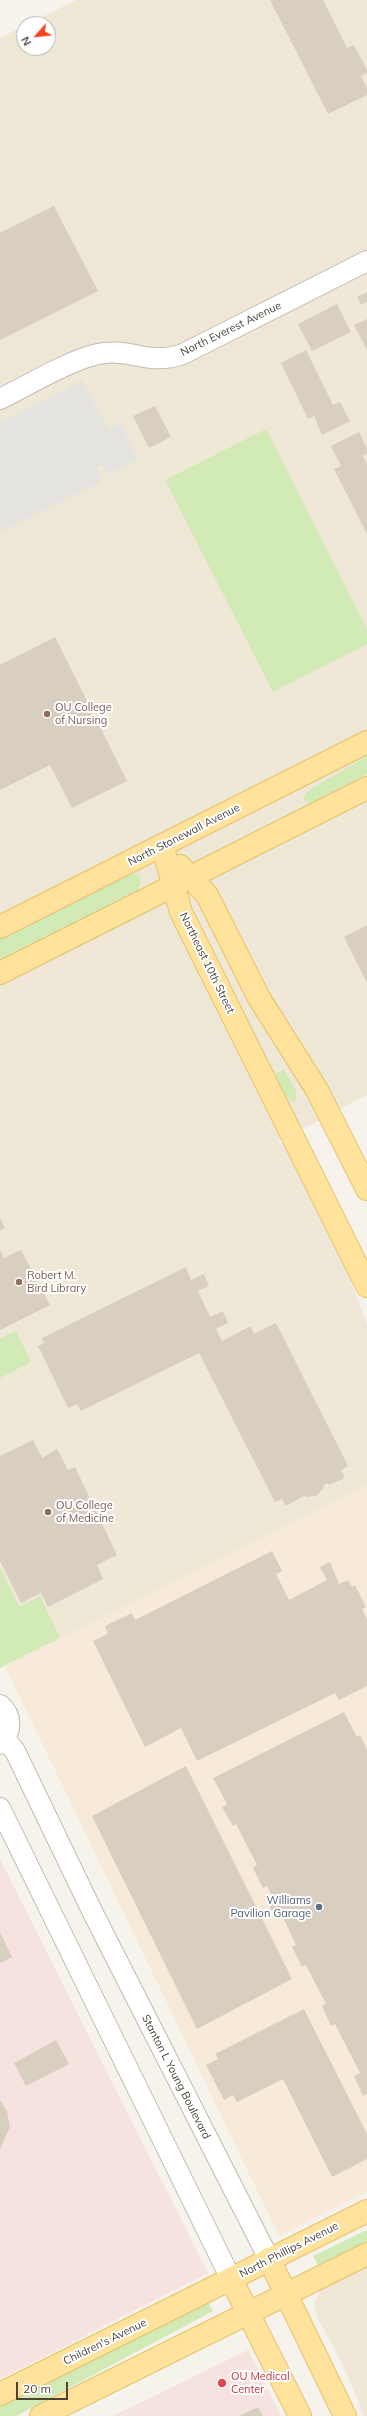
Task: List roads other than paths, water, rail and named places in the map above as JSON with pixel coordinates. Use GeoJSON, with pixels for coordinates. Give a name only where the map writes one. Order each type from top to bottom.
{"type":"FeatureCollection","features":[{"type":"Feature","properties":{"kind":"main road","name":"North Stonewall Avenue"},"geometry":{"type":"LineString","coordinates":[[0,927],[367,742]]}},
{"type":"Feature","properties":{"kind":"main road"},"geometry":{"type":"LineString","coordinates":[[0,973],[367,788]]}},
{"type":"Feature","properties":{"kind":"main road","name":"Northeast 10th Street"},"geometry":{"type":"LineString","coordinates":[[162,845],[182,880],[207,895],[259,998],[317,1090],[367,1189]]}},
{"type":"Feature","properties":{"kind":"main road","name":"Northeast 10th Street"},"geometry":{"type":"LineString","coordinates":[[182,880],[181,912],[367,1286]]}},
{"type":"Feature","properties":{"kind":"main road","name":"North Phillips Avenue"},"geometry":{"type":"LineString","coordinates":[[210,2290],[367,2211]]}},
{"type":"Feature","properties":{"kind":"main road"},"geometry":{"type":"LineString","coordinates":[[41,2416],[367,2254]]}},
{"type":"Feature","properties":{"kind":"main road","name":"Stanton L Young Boulevard"},"geometry":{"type":"LineString","coordinates":[[270,2259],[345,2416]]}},
{"type":"Feature","properties":{"kind":"main road"},"geometry":{"type":"LineString","coordinates":[[231,2279],[300,2416]]}},
{"type":"Feature","properties":{"kind":"main road","name":"Children's Avenue"},"geometry":{"type":"LineString","coordinates":[[0,2394],[210,2290]]}},
{"type":"Feature","properties":{"kind":"street","name":"North Everest Avenue"},"geometry":{"type":"LineString","coordinates":[[0,399],[80,359],[96,354],[113,352],[154,359],[169,358],[183,354],[367,261]]}},
{"type":"Feature","properties":{"kind":"street"},"geometry":{"type":"LineString","coordinates":[[0,1705],[9,1720],[10,1727],[3,1742]]}},
{"type":"Feature","properties":{"kind":"street","name":"Stanton L Young Boulevard"},"geometry":{"type":"LineString","coordinates":[[3,1742],[16,1751],[92,1913],[270,2259]]}},
{"type":"Feature","properties":{"kind":"street"},"geometry":{"type":"LineString","coordinates":[[0,1808],[231,2279]]}},
{"type":"Feature","properties":{"kind":"place","name":"OU College of Nursing"},"geometry":{"type":"Point","coordinates":[47,714]}},
{"type":"Feature","properties":{"kind":"place","name":"Robert M. Bird Library"},"geometry":{"type":"Point","coordinates":[19,1282]}},
{"type":"Feature","properties":{"kind":"place","name":"OU College of Medicine"},"geometry":{"type":"Point","coordinates":[48,1512]}},
{"type":"Feature","properties":{"kind":"place","name":"Williams Pavilion Garage"},"geometry":{"type":"Point","coordinates":[319,1907]}},
{"type":"Feature","properties":{"kind":"place","name":"OU Medical Center"},"geometry":{"type":"Point","coordinates":[222,2383]}}]}
